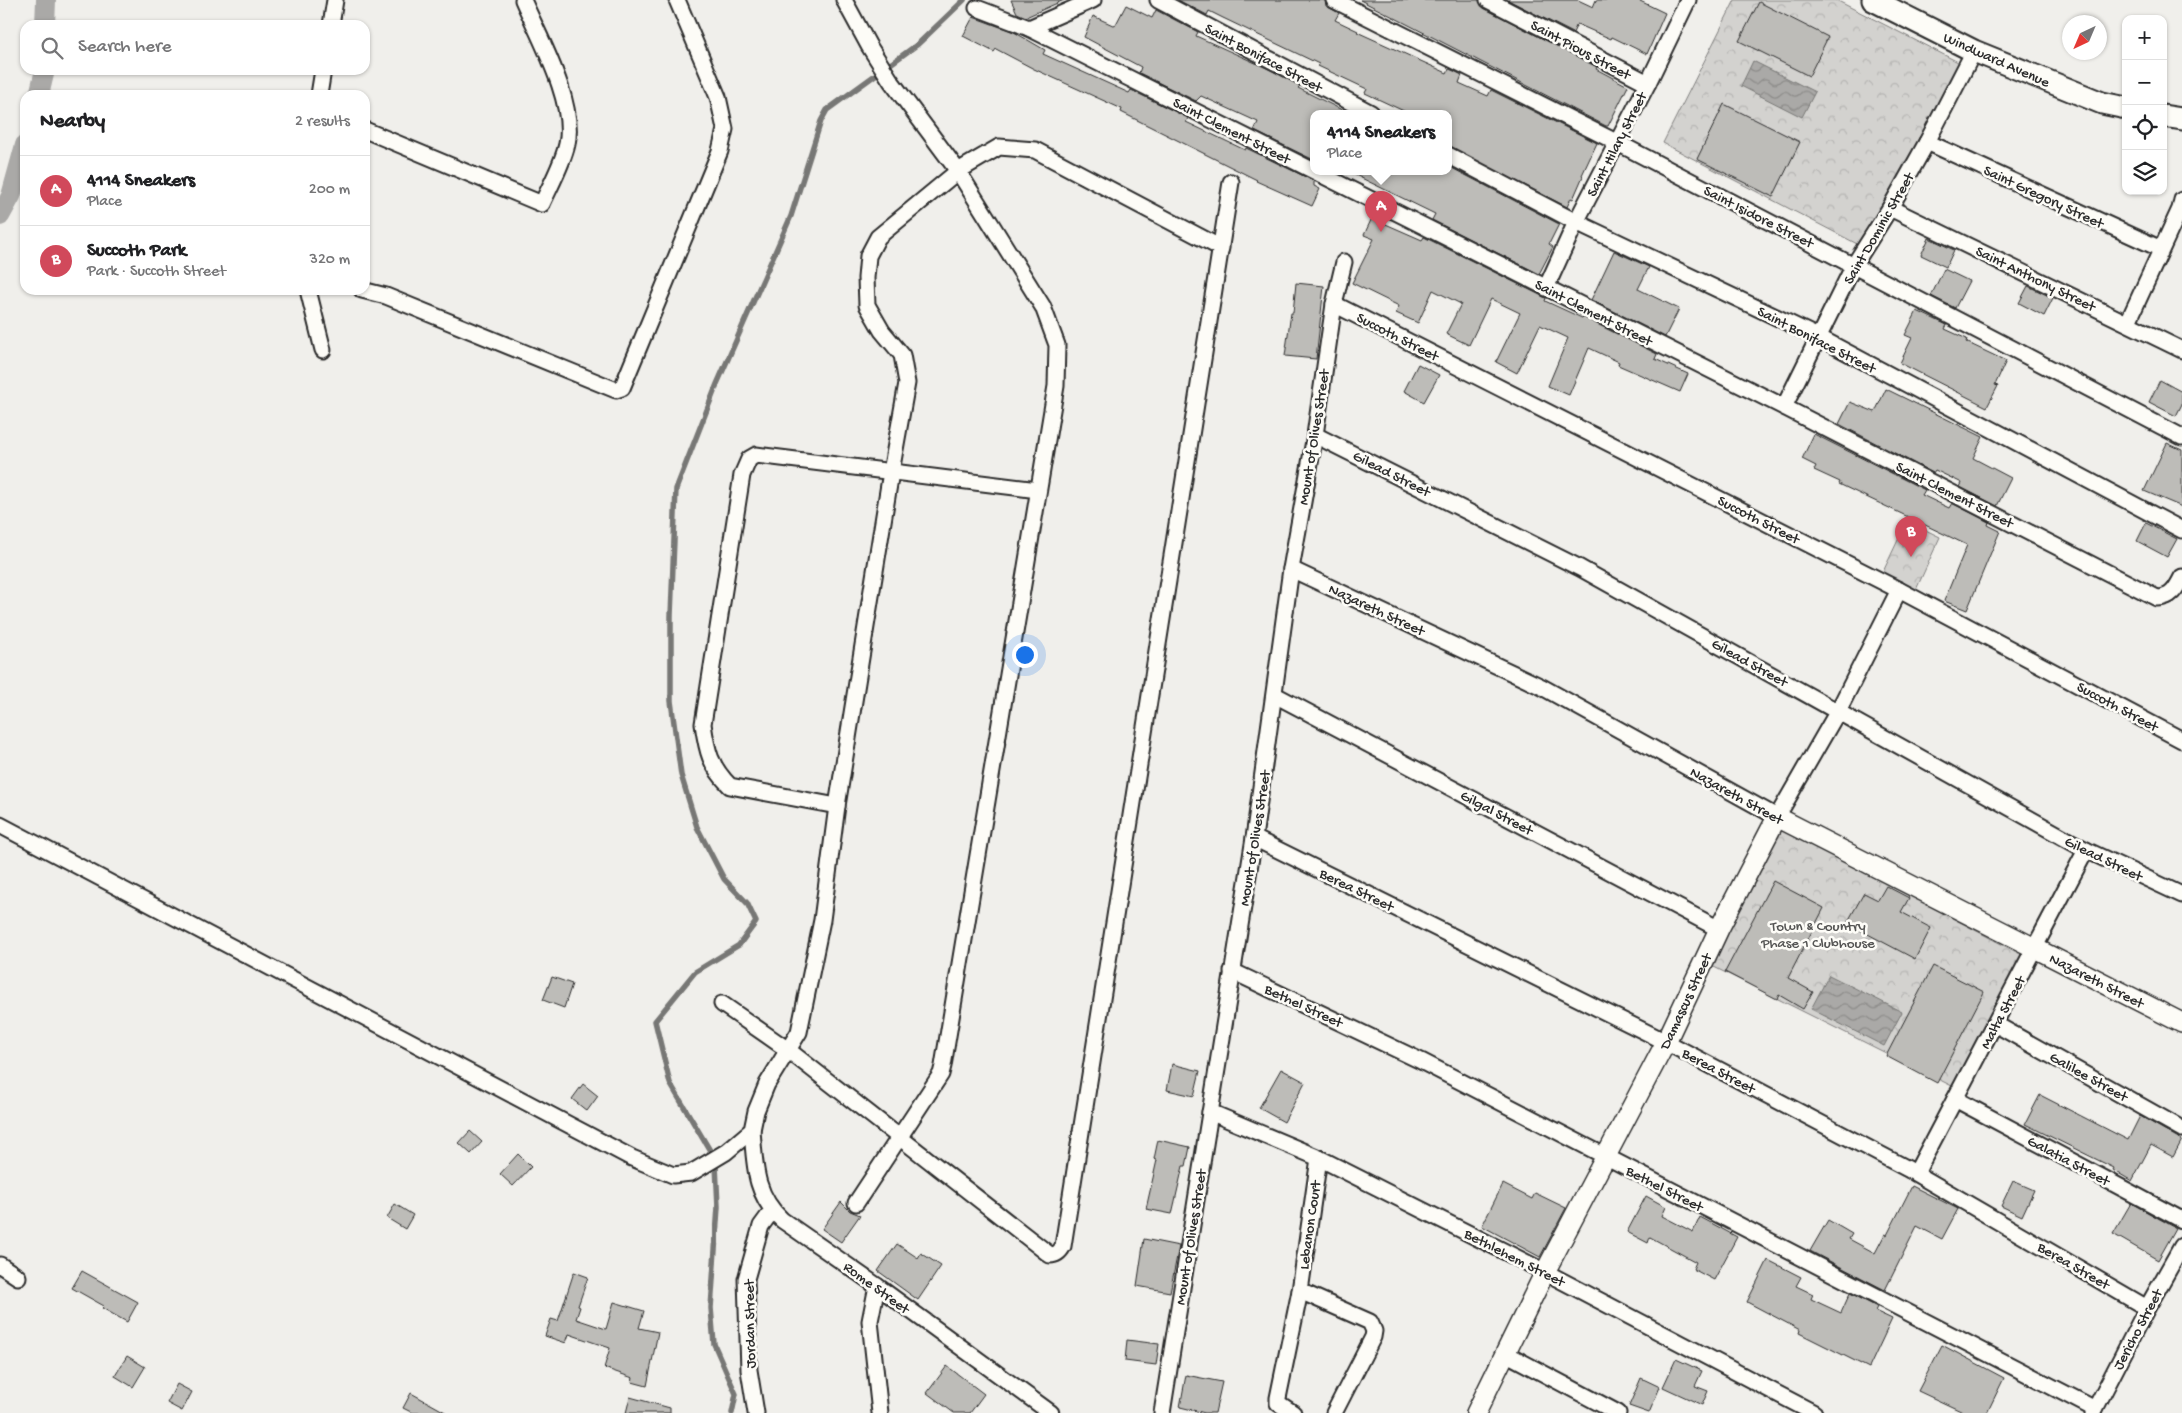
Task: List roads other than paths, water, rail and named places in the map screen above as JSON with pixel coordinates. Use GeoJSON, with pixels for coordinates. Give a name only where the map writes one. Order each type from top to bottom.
{"type":"FeatureCollection","features":[{"type":"Feature","properties":{"kind":"main road","name":"Windward Avenue"},"geometry":{"type":"LineString","coordinates":[[1873,0],[1974,51],[2102,103],[2122,107]]}},
{"type":"Feature","properties":{"kind":"main road"},"geometry":{"type":"LineString","coordinates":[[2167,117],[2182,120]]}},
{"type":"Feature","properties":{"kind":"street"},"geometry":{"type":"LineString","coordinates":[[332,20],[335,0]]}},
{"type":"Feature","properties":{"kind":"street"},"geometry":{"type":"LineString","coordinates":[[370,132],[542,204],[567,145],[569,119],[566,100],[523,0]]}},
{"type":"Feature","properties":{"kind":"street"},"geometry":{"type":"LineString","coordinates":[[370,292],[386,296],[616,390],[622,388],[720,151],[725,129],[718,97],[677,0]]}},
{"type":"Feature","properties":{"kind":"street"},"geometry":{"type":"LineString","coordinates":[[844,0],[869,46],[892,81],[958,171],[1043,307],[1057,345],[1056,386],[943,1066],[941,1074],[856,1203]]}},
{"type":"Feature","properties":{"kind":"street"},"geometry":{"type":"LineString","coordinates":[[1030,28],[1093,0]]}},
{"type":"Feature","properties":{"kind":"street","name":"Saint Boniface Street"},"geometry":{"type":"LineString","coordinates":[[1158,0],[1365,110]]}},
{"type":"Feature","properties":{"kind":"street","name":"Saint Isidore Street"},"geometry":{"type":"LineString","coordinates":[[1334,0],[1616,142],[2182,436]]}},
{"type":"Feature","properties":{"kind":"street","name":"Saint Pious Street"},"geometry":{"type":"LineString","coordinates":[[1488,0],[1648,83]]}},
{"type":"Feature","properties":{"kind":"street","name":"Saint Hilary Street"},"geometry":{"type":"LineString","coordinates":[[1546,288],[1576,222],[1648,83],[1682,2]]}},
{"type":"Feature","properties":{"kind":"street","name":"Saint Clement Street"},"geometry":{"type":"LineString","coordinates":[[977,8],[1030,28],[1310,169]]}},
{"type":"Feature","properties":{"kind":"street","name":"Saint Dominic Street"},"geometry":{"type":"LineString","coordinates":[[1784,406],[1854,265],[1928,142],[1974,51]]}},
{"type":"Feature","properties":{"kind":"street"},"geometry":{"type":"LineString","coordinates":[[320,90],[322,75]]}},
{"type":"Feature","properties":{"kind":"street","name":"Saint Gregory Street"},"geometry":{"type":"LineString","coordinates":[[1928,142],[2161,249]]}},
{"type":"Feature","properties":{"kind":"street","name":"Rome Street"},"geometry":{"type":"LineString","coordinates":[[1050,1413],[877,1286],[782,1220],[764,1198],[756,1175],[752,1130],[756,1110],[767,1084],[800,1032],[822,920],[837,806],[890,472],[907,383],[902,355],[882,331],[868,305],[866,278],[868,256],[878,237],[958,171],[999,147],[1036,150],[1221,248]]}},
{"type":"Feature","properties":{"kind":"street","name":"Saint Boniface Street"},"geometry":{"type":"LineString","coordinates":[[1452,157],[1576,222],[1818,337],[2182,530]]}},
{"type":"Feature","properties":{"kind":"street","name":"Saint Clement Street"},"geometry":{"type":"LineString","coordinates":[[1322,175],[1784,406],[2157,598],[2164,598],[2170,595],[2182,577]]}},
{"type":"Feature","properties":{"kind":"street"},"geometry":{"type":"LineString","coordinates":[[722,1004],[788,1050],[1050,1255],[1056,1255],[1060,1251],[1065,1236],[1231,182]]}},
{"type":"Feature","properties":{"kind":"street"},"geometry":{"type":"LineString","coordinates":[[2128,322],[2182,200]]}},
{"type":"Feature","properties":{"kind":"street","name":"Saint Anthony Street"},"geometry":{"type":"LineString","coordinates":[[1890,208],[2128,322],[2182,350]]}},
{"type":"Feature","properties":{"kind":"street","name":"Mount of Olives Street"},"geometry":{"type":"LineString","coordinates":[[1162,1413],[1254,838],[1291,569],[1315,435],[1334,304],[1344,262]]}},
{"type":"Feature","properties":{"kind":"street"},"geometry":{"type":"LineString","coordinates":[[309,295],[323,350]]}},
{"type":"Feature","properties":{"kind":"street","name":"Succoth Street"},"geometry":{"type":"LineString","coordinates":[[1334,304],[1899,590],[2182,740]]}},
{"type":"Feature","properties":{"kind":"street","name":"Gilead Street"},"geometry":{"type":"LineString","coordinates":[[1315,435],[1580,568],[1838,710],[2086,850],[2182,896]]}},
{"type":"Feature","properties":{"kind":"street"},"geometry":{"type":"LineString","coordinates":[[837,806],[730,786],[711,763],[703,724],[742,475],[748,459],[756,455],[1038,490]]}},
{"type":"Feature","properties":{"kind":"street","name":"Nazareth Street"},"geometry":{"type":"LineString","coordinates":[[1291,569],[1542,687],[1777,817],[2182,1024]]}},
{"type":"Feature","properties":{"kind":"street","name":"Damascus Street"},"geometry":{"type":"LineString","coordinates":[[1476,1413],[1545,1272],[1666,1042],[1719,929],[1777,817],[1838,710],[1899,590]]}},
{"type":"Feature","properties":{"kind":"street","name":"Gilgal Street"},"geometry":{"type":"LineString","coordinates":[[1275,696],[1719,929]]}},
{"type":"Feature","properties":{"kind":"street"},"geometry":{"type":"LineString","coordinates":[[0,825],[527,1104],[653,1168],[673,1175],[691,1173],[722,1155],[752,1130]]}},
{"type":"Feature","properties":{"kind":"street","name":"Berea Street"},"geometry":{"type":"LineString","coordinates":[[1254,838],[1666,1042],[1916,1173],[2147,1308]]}},
{"type":"Feature","properties":{"kind":"street","name":"Malta Street"},"geometry":{"type":"LineString","coordinates":[[1916,1173],[2086,850]]}},
{"type":"Feature","properties":{"kind":"street","name":"Bethel Street"},"geometry":{"type":"LineString","coordinates":[[1232,971],[1421,1061],[2094,1411]]}},
{"type":"Feature","properties":{"kind":"street","name":"Galilee Street"},"geometry":{"type":"LineString","coordinates":[[1995,1024],[2182,1129]]}},
{"type":"Feature","properties":{"kind":"street","name":"Galatia Street"},"geometry":{"type":"LineString","coordinates":[[1955,1099],[2182,1220]]}},
{"type":"Feature","properties":{"kind":"street","name":"Bethlehem Street"},"geometry":{"type":"LineString","coordinates":[[1210,1112],[1319,1158],[1545,1272],[1814,1413]]}},
{"type":"Feature","properties":{"kind":"street","name":"Lebanon Court"},"geometry":{"type":"LineString","coordinates":[[1293,1413],[1281,1407],[1278,1403],[1278,1398],[1300,1291],[1319,1158]]}},
{"type":"Feature","properties":{"kind":"street","name":"Jordan Street"},"geometry":{"type":"LineString","coordinates":[[756,1413],[749,1370],[746,1278],[761,1226],[772,1210]]}},
{"type":"Feature","properties":{"kind":"street","name":"Jericho Street"},"geometry":{"type":"LineString","coordinates":[[2094,1411],[2147,1308],[2182,1246]]}},
{"type":"Feature","properties":{"kind":"street"},"geometry":{"type":"LineString","coordinates":[[0,1265],[18,1276]]}},
{"type":"Feature","properties":{"kind":"street"},"geometry":{"type":"LineString","coordinates":[[877,1286],[870,1321],[880,1413]]}},
{"type":"Feature","properties":{"kind":"street","name":"Lebanon Court"},"geometry":{"type":"LineString","coordinates":[[1300,1291],[1370,1322],[1374,1331],[1334,1413]]}},
{"type":"Feature","properties":{"kind":"street"},"geometry":{"type":"LineString","coordinates":[[1505,1353],[1618,1413]]}},
{"type":"Feature","properties":{"kind":"water"},"geometry":{"type":"Polygon","coordinates":[[[1753,61],[1815,92],[1802,117],[1741,86],[1753,61]]]}},
{"type":"Feature","properties":{"kind":"water"},"geometry":{"type":"Polygon","coordinates":[[[1829,975],[1902,1012],[1884,1046],[1811,1009],[1829,975]]]}},
{"type":"Feature","properties":{"kind":"waterway"},"geometry":{"type":"LineString","coordinates":[[45,20],[46,0]]}},
{"type":"Feature","properties":{"kind":"waterway"},"geometry":{"type":"LineString","coordinates":[[712,1154],[670,1083],[655,1021],[695,972],[739,945],[756,922],[747,903],[724,879],[697,827],[681,775],[671,701],[671,616],[676,489],[717,384],[791,216],[821,121],[827,110],[918,44],[964,0]]}},
{"type":"Feature","properties":{"kind":"waterway"},"geometry":{"type":"LineString","coordinates":[[40,90],[44,75]]}},
{"type":"Feature","properties":{"kind":"waterway"},"geometry":{"type":"LineString","coordinates":[[0,216],[11,196],[20,163]]}},
{"type":"Feature","properties":{"kind":"waterway"},"geometry":{"type":"LineString","coordinates":[[716,1165],[718,1207],[711,1308],[714,1344],[736,1394],[732,1413]]}},
{"type":"Feature","properties":{"kind":"place","name":"4114 Sneakers"},"geometry":{"type":"Point","coordinates":[1381,232]}},
{"type":"Feature","properties":{"kind":"place","name":"Succoth Park"},"geometry":{"type":"Point","coordinates":[1911,557]}},
{"type":"Feature","properties":{"kind":"park label","name":"Town & Country Phase 1 Clubhouse"},"geometry":{"type":"Point","coordinates":[1818,934]}}]}
